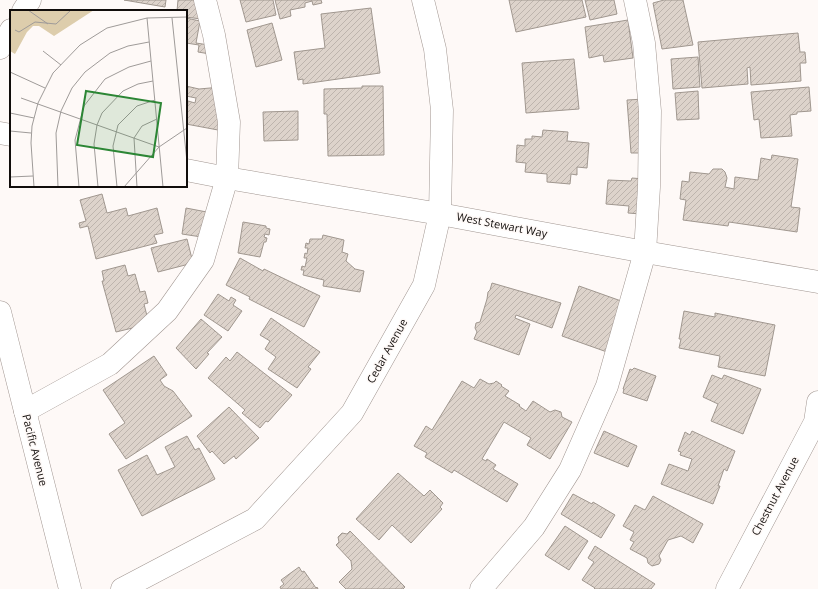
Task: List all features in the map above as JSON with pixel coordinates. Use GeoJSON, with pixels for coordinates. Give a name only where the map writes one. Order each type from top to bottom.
{"type":"FeatureCollection","features":[{"type":"Feature","properties":{"kind":"street"},"geometry":{"type":"LineString","coordinates":[[24,10],[30,0]]}},
{"type":"Feature","properties":{"kind":"street"},"geometry":{"type":"LineString","coordinates":[[25,411],[110,364],[167,311],[203,260],[227,178],[229,122],[214,35],[205,0]]}},
{"type":"Feature","properties":{"kind":"street","name":"Cedar Avenue"},"geometry":{"type":"LineString","coordinates":[[122,589],[255,519],[352,413],[424,285],[440,214],[442,110],[435,49],[423,0]]}},
{"type":"Feature","properties":{"kind":"street"},"geometry":{"type":"LineString","coordinates":[[481,589],[534,528],[570,470],[607,386],[645,252],[649,187],[650,111],[644,43],[635,0]]}},
{"type":"Feature","properties":{"kind":"street"},"geometry":{"type":"LineString","coordinates":[[0,48],[10,32]]}},
{"type":"Feature","properties":{"kind":"street"},"geometry":{"type":"LineString","coordinates":[[0,133],[10,135]]}},
{"type":"Feature","properties":{"kind":"street","name":"West Stewart Way"},"geometry":{"type":"LineString","coordinates":[[187,170],[818,282]]}},
{"type":"Feature","properties":{"kind":"street","name":"Pacific Avenue"},"geometry":{"type":"LineString","coordinates":[[0,312],[70,589]]}},
{"type":"Feature","properties":{"kind":"street","name":"Chestnut Avenue"},"geometry":{"type":"LineString","coordinates":[[727,589],[815,422],[818,402]]}},
{"type":"Feature","properties":{"kind":"building"},"geometry":{"type":"Polygon","coordinates":[[[124,0],[166,0],[165,7],[124,0]]]}},
{"type":"Feature","properties":{"kind":"building"},"geometry":{"type":"Polygon","coordinates":[[[178,0],[204,0],[201,19],[187,17],[187,10],[177,10],[178,0]]]}},
{"type":"Feature","properties":{"kind":"building"},"geometry":{"type":"Polygon","coordinates":[[[240,0],[273,0],[276,15],[246,22],[240,0]]]}},
{"type":"Feature","properties":{"kind":"building"},"geometry":{"type":"Polygon","coordinates":[[[275,0],[321,0],[322,3],[313,5],[312,1],[305,3],[305,7],[290,10],[291,16],[280,19],[275,0]]]}},
{"type":"Feature","properties":{"kind":"building"},"geometry":{"type":"Polygon","coordinates":[[[509,0],[582,0],[586,17],[516,32],[509,0]]]}},
{"type":"Feature","properties":{"kind":"building"},"geometry":{"type":"Polygon","coordinates":[[[585,0],[614,0],[617,14],[590,20],[585,0]]]}},
{"type":"Feature","properties":{"kind":"building"},"geometry":{"type":"Polygon","coordinates":[[[664,0],[683,0],[693,45],[662,49],[653,3],[664,0]]]}},
{"type":"Feature","properties":{"kind":"building"},"geometry":{"type":"Polygon","coordinates":[[[371,8],[380,73],[303,84],[303,79],[298,80],[294,52],[325,48],[321,14],[371,8]]]}},
{"type":"Feature","properties":{"kind":"building"},"geometry":{"type":"Polygon","coordinates":[[[187,18],[200,21],[196,43],[215,46],[210,54],[198,52],[199,45],[187,43],[187,18]]]}},
{"type":"Feature","properties":{"kind":"building"},"geometry":{"type":"Polygon","coordinates":[[[628,20],[633,58],[604,62],[603,55],[589,58],[585,27],[628,20]]]}},
{"type":"Feature","properties":{"kind":"building"},"geometry":{"type":"Polygon","coordinates":[[[272,23],[282,60],[256,67],[247,30],[272,23]]]}},
{"type":"Feature","properties":{"kind":"building"},"geometry":{"type":"Polygon","coordinates":[[[798,33],[800,52],[805,52],[806,63],[800,63],[801,81],[751,85],[750,67],[747,68],[748,84],[702,88],[698,42],[798,33]]]}},
{"type":"Feature","properties":{"kind":"building"},"geometry":{"type":"Polygon","coordinates":[[[698,57],[700,87],[673,89],[671,59],[698,57]]]}},
{"type":"Feature","properties":{"kind":"building"},"geometry":{"type":"Polygon","coordinates":[[[574,59],[579,109],[526,113],[522,63],[574,59]]]}},
{"type":"Feature","properties":{"kind":"building"},"geometry":{"type":"Polygon","coordinates":[[[187,86],[199,89],[221,87],[223,107],[218,130],[187,124],[188,101],[195,103],[196,98],[187,96],[187,86]]]}},
{"type":"Feature","properties":{"kind":"building"},"geometry":{"type":"Polygon","coordinates":[[[362,86],[383,86],[384,155],[328,156],[327,114],[324,114],[324,89],[362,88],[362,86]]]}},
{"type":"Feature","properties":{"kind":"building"},"geometry":{"type":"Polygon","coordinates":[[[809,87],[811,111],[797,112],[797,114],[790,115],[792,136],[761,138],[759,119],[754,120],[751,92],[809,87]]]}},
{"type":"Feature","properties":{"kind":"building"},"geometry":{"type":"Polygon","coordinates":[[[698,91],[699,119],[677,120],[675,93],[698,91]]]}},
{"type":"Feature","properties":{"kind":"building"},"geometry":{"type":"Polygon","coordinates":[[[644,99],[644,153],[631,153],[627,100],[644,99]]]}},
{"type":"Feature","properties":{"kind":"building"},"geometry":{"type":"Polygon","coordinates":[[[298,111],[298,140],[264,141],[263,112],[298,111]]]}},
{"type":"Feature","properties":{"kind":"building"},"geometry":{"type":"Polygon","coordinates":[[[543,130],[568,132],[567,141],[589,143],[587,168],[577,167],[577,175],[571,174],[570,184],[547,182],[547,174],[525,172],[526,163],[516,162],[517,145],[525,146],[525,139],[532,139],[532,136],[542,137],[543,130]]]}},
{"type":"Feature","properties":{"kind":"building"},"geometry":{"type":"Polygon","coordinates":[[[772,155],[798,159],[791,207],[800,208],[797,232],[729,222],[728,226],[683,220],[686,200],[680,199],[682,181],[689,182],[690,172],[709,174],[713,169],[722,169],[727,178],[725,187],[734,189],[735,177],[758,180],[761,158],[771,160],[772,155]]]}},
{"type":"Feature","properties":{"kind":"building"},"geometry":{"type":"Polygon","coordinates":[[[632,178],[644,179],[641,214],[628,213],[629,206],[606,204],[608,180],[631,181],[632,178]]]}},
{"type":"Feature","properties":{"kind":"building"},"geometry":{"type":"Polygon","coordinates":[[[102,194],[107,213],[126,208],[128,216],[157,208],[163,233],[154,235],[157,243],[96,259],[88,226],[80,228],[79,223],[86,221],[80,200],[102,194]]]}},
{"type":"Feature","properties":{"kind":"building"},"geometry":{"type":"Polygon","coordinates":[[[186,208],[212,213],[208,238],[182,234],[186,208]]]}},
{"type":"Feature","properties":{"kind":"building"},"geometry":{"type":"Polygon","coordinates":[[[243,222],[266,226],[266,228],[270,229],[269,235],[265,234],[264,237],[267,238],[266,242],[264,242],[260,257],[238,253],[243,222]]]}},
{"type":"Feature","properties":{"kind":"building"},"geometry":{"type":"Polygon","coordinates":[[[323,235],[344,240],[342,252],[348,254],[346,261],[355,269],[364,271],[360,292],[323,286],[324,280],[303,275],[304,270],[301,270],[302,266],[305,267],[307,258],[304,258],[305,253],[307,254],[308,248],[305,248],[306,243],[309,244],[310,239],[322,239],[323,235]]]}},
{"type":"Feature","properties":{"kind":"building"},"geometry":{"type":"Polygon","coordinates":[[[187,239],[193,263],[158,272],[151,248],[187,239]]]}},
{"type":"Feature","properties":{"kind":"building"},"geometry":{"type":"Polygon","coordinates":[[[240,258],[263,271],[264,269],[320,296],[304,327],[249,299],[250,297],[226,285],[240,258]]]}},
{"type":"Feature","properties":{"kind":"building"},"geometry":{"type":"Polygon","coordinates":[[[125,265],[128,276],[135,274],[140,292],[145,291],[148,303],[144,304],[149,324],[116,332],[102,281],[104,281],[102,271],[125,265]]]}},
{"type":"Feature","properties":{"kind":"building"},"geometry":{"type":"Polygon","coordinates":[[[492,283],[561,303],[552,328],[516,315],[515,318],[530,324],[519,355],[474,339],[477,332],[475,328],[476,323],[480,322],[492,283]]]}},
{"type":"Feature","properties":{"kind":"building"},"geometry":{"type":"Polygon","coordinates":[[[579,286],[624,302],[607,352],[562,336],[579,286]]]}},
{"type":"Feature","properties":{"kind":"building"},"geometry":{"type":"Polygon","coordinates":[[[218,294],[229,301],[231,297],[236,300],[233,305],[242,311],[228,331],[204,315],[218,294]]]}},
{"type":"Feature","properties":{"kind":"building"},"geometry":{"type":"Polygon","coordinates":[[[684,311],[715,317],[715,313],[775,325],[765,376],[718,367],[720,356],[679,348],[681,339],[679,339],[684,311]]]}},
{"type":"Feature","properties":{"kind":"building"},"geometry":{"type":"Polygon","coordinates":[[[271,318],[320,352],[308,367],[311,369],[297,388],[268,369],[276,357],[265,349],[270,341],[260,335],[271,318]]]}},
{"type":"Feature","properties":{"kind":"building"},"geometry":{"type":"Polygon","coordinates":[[[201,319],[222,337],[207,353],[209,354],[196,369],[176,348],[201,319]]]}},
{"type":"Feature","properties":{"kind":"building"},"geometry":{"type":"Polygon","coordinates":[[[237,352],[292,395],[268,422],[266,421],[260,428],[242,413],[245,410],[208,378],[226,357],[230,361],[237,352]]]}},
{"type":"Feature","properties":{"kind":"building"},"geometry":{"type":"Polygon","coordinates":[[[154,356],[167,375],[160,380],[164,386],[173,391],[192,416],[126,459],[109,434],[125,423],[103,390],[154,356]]]}},
{"type":"Feature","properties":{"kind":"building"},"geometry":{"type":"Polygon","coordinates":[[[634,368],[656,376],[647,401],[623,393],[630,369],[632,370],[634,368]]]}},
{"type":"Feature","properties":{"kind":"building"},"geometry":{"type":"Polygon","coordinates":[[[712,375],[722,379],[724,375],[761,389],[743,434],[711,421],[718,404],[703,397],[712,375]]]}},
{"type":"Feature","properties":{"kind":"building"},"geometry":{"type":"Polygon","coordinates":[[[480,379],[489,384],[496,381],[502,385],[501,386],[509,391],[505,396],[520,405],[519,406],[526,411],[533,401],[550,412],[555,410],[561,412],[562,417],[572,422],[550,459],[527,445],[531,438],[504,422],[482,459],[486,461],[487,459],[496,465],[493,469],[518,484],[507,502],[454,470],[452,473],[425,457],[427,453],[414,446],[426,426],[432,430],[462,381],[474,388],[480,379]]]}},
{"type":"Feature","properties":{"kind":"building"},"geometry":{"type":"Polygon","coordinates":[[[229,407],[259,438],[236,459],[234,456],[224,464],[212,451],[210,453],[197,436],[229,407]]]}},
{"type":"Feature","properties":{"kind":"building"},"geometry":{"type":"Polygon","coordinates":[[[604,431],[637,446],[628,467],[594,453],[604,431]]]}},
{"type":"Feature","properties":{"kind":"building"},"geometry":{"type":"Polygon","coordinates":[[[692,431],[735,451],[727,471],[724,469],[718,486],[720,486],[713,504],[661,484],[669,464],[688,471],[692,459],[680,455],[681,452],[678,451],[685,432],[690,435],[692,431]]]}},
{"type":"Feature","properties":{"kind":"building"},"geometry":{"type":"Polygon","coordinates":[[[187,436],[195,450],[199,448],[215,479],[142,516],[118,470],[147,455],[157,475],[175,467],[165,447],[187,436]]]}},
{"type":"Feature","properties":{"kind":"building"},"geometry":{"type":"Polygon","coordinates":[[[398,473],[424,496],[430,490],[443,503],[440,507],[442,509],[411,543],[392,525],[379,540],[356,519],[398,473]]]}},
{"type":"Feature","properties":{"kind":"building"},"geometry":{"type":"Polygon","coordinates":[[[573,494],[592,504],[593,502],[615,515],[601,538],[561,514],[573,494]]]}},
{"type":"Feature","properties":{"kind":"building"},"geometry":{"type":"Polygon","coordinates":[[[653,496],[703,524],[693,543],[681,536],[668,540],[659,556],[661,560],[659,564],[652,566],[648,563],[647,558],[630,549],[634,542],[630,540],[634,532],[623,526],[635,505],[645,510],[653,496]]]}},
{"type":"Feature","properties":{"kind":"building"},"geometry":{"type":"Polygon","coordinates":[[[565,526],[588,541],[569,570],[545,555],[565,526]]]}},
{"type":"Feature","properties":{"kind":"building"},"geometry":{"type":"Polygon","coordinates":[[[350,531],[405,587],[403,589],[346,589],[339,582],[352,569],[351,561],[336,545],[339,542],[338,537],[342,533],[347,534],[350,531]]]}},
{"type":"Feature","properties":{"kind":"building"},"geometry":{"type":"Polygon","coordinates":[[[595,546],[655,584],[651,589],[594,589],[595,588],[582,580],[594,562],[588,558],[595,546]]]}},
{"type":"Feature","properties":{"kind":"building"},"geometry":{"type":"Polygon","coordinates":[[[299,567],[318,589],[281,589],[280,587],[284,584],[281,580],[299,567]]]}}]}
